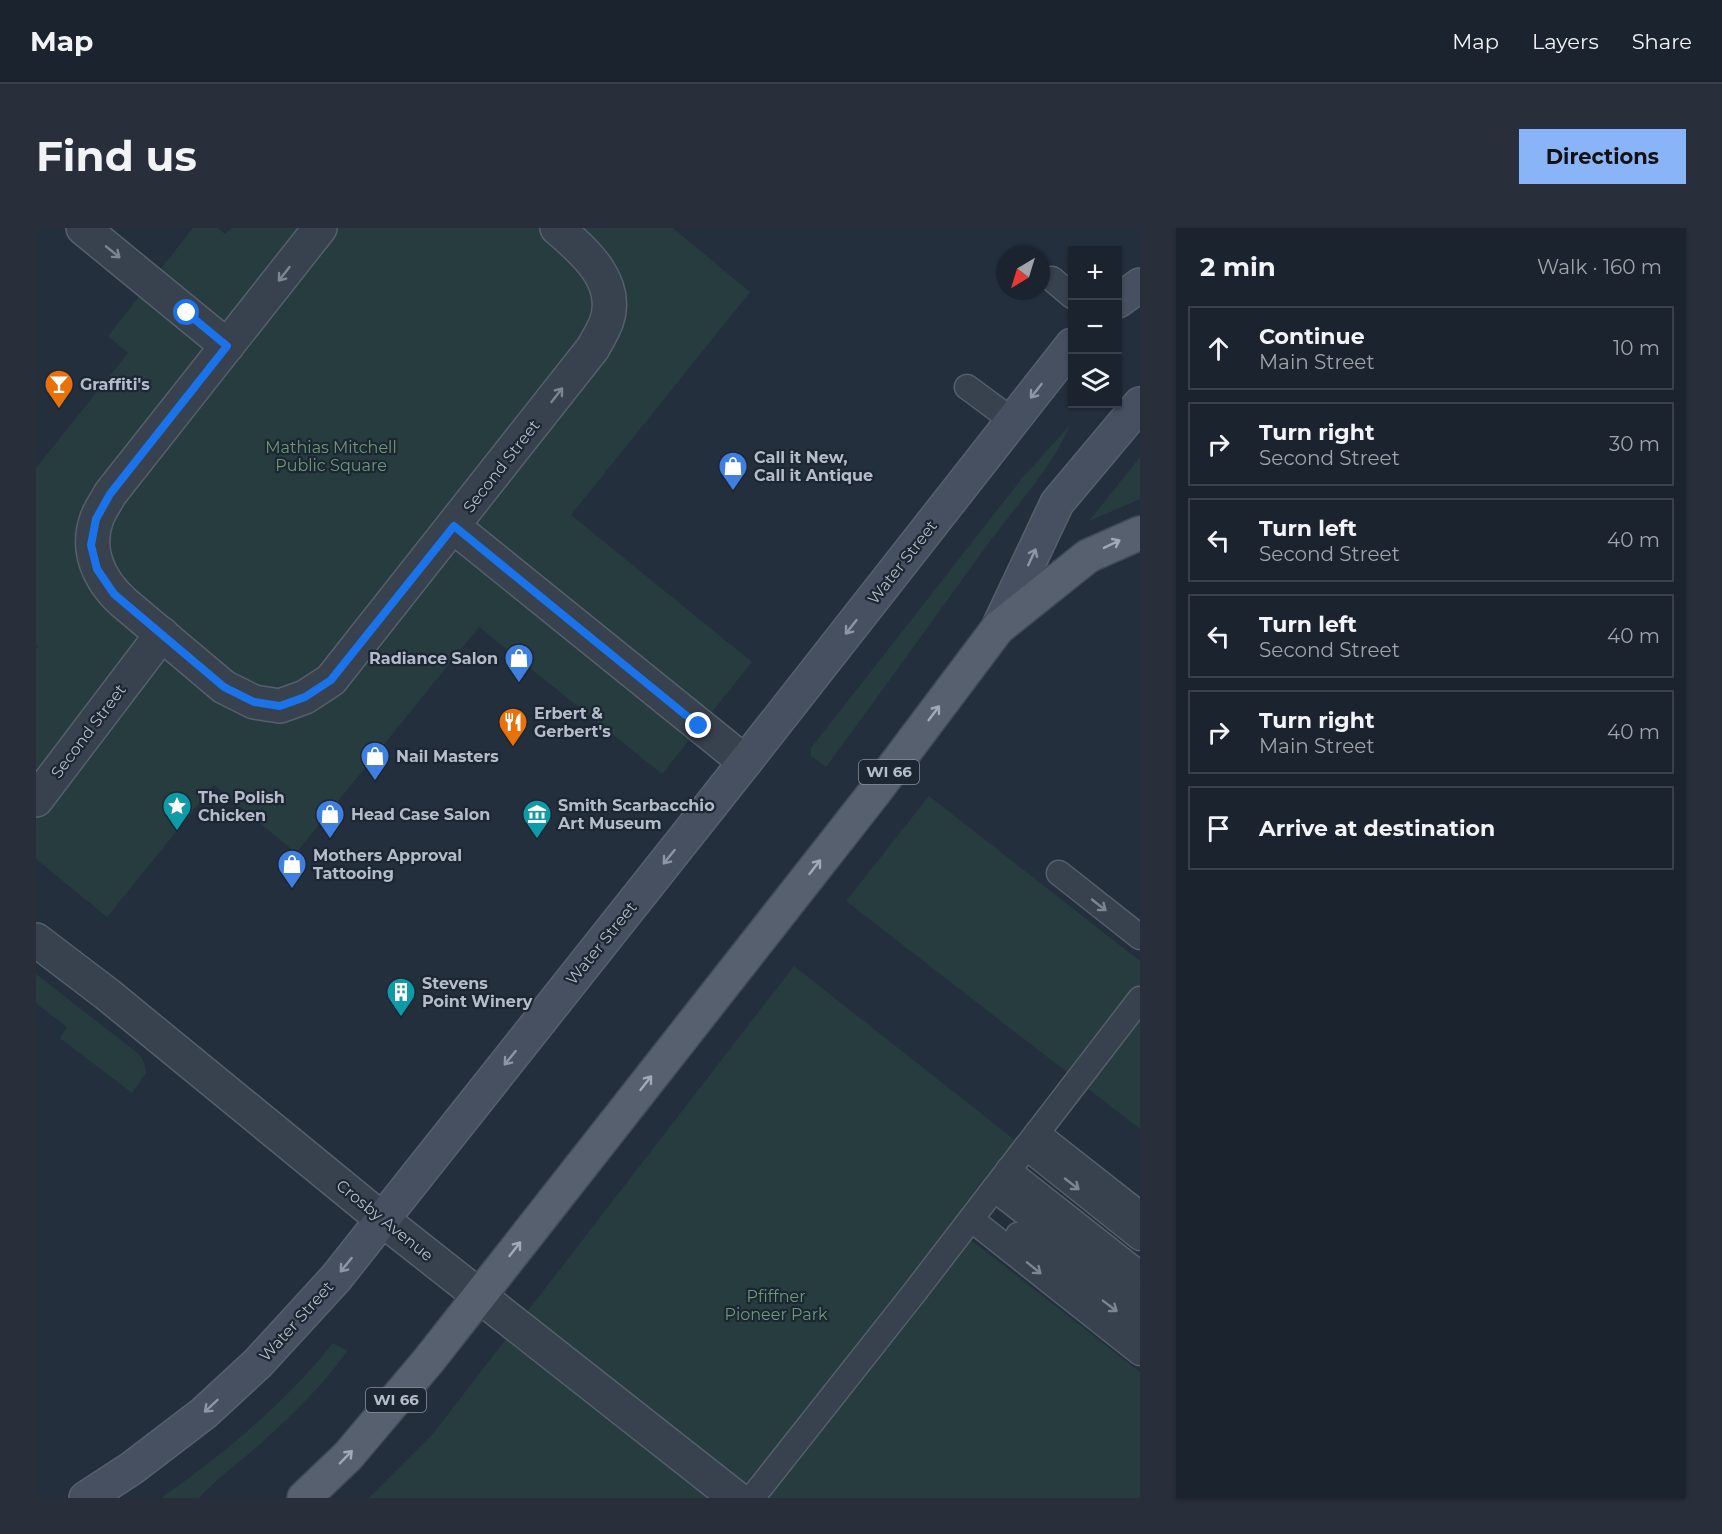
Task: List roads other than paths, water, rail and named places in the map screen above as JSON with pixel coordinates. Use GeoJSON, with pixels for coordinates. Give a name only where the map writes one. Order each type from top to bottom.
{"type":"FeatureCollection","features":[{"type":"Feature","properties":{"kind":"main road","name":"WI 66"},"geometry":{"type":"LineString","coordinates":[[304,1498],[348,1456],[389,1409],[869,799],[998,628],[1088,556],[1140,533]]}},
{"type":"Feature","properties":{"kind":"street"},"geometry":{"type":"LineString","coordinates":[[83,228],[227,346]]}},
{"type":"Feature","properties":{"kind":"street","name":"Second Street"},"geometry":{"type":"LineString","coordinates":[[320,228],[110,494],[96,519],[91,545],[97,569],[114,594],[224,687],[254,702],[280,706],[305,697],[331,680],[593,348],[607,321],[609,296],[601,273],[581,248],[557,228]]}},
{"type":"Feature","properties":{"kind":"street"},"geometry":{"type":"LineString","coordinates":[[1122,297],[1140,285]]}},
{"type":"Feature","properties":{"kind":"street","name":"Water Street"},"geometry":{"type":"LineString","coordinates":[[86,1498],[132,1468],[204,1413],[258,1363],[336,1278],[1068,350]]}},
{"type":"Feature","properties":{"kind":"street"},"geometry":{"type":"LineString","coordinates":[[998,628],[1057,503],[1140,404]]}},
{"type":"Feature","properties":{"kind":"street"},"geometry":{"type":"LineString","coordinates":[[454,526],[745,762]]}},
{"type":"Feature","properties":{"kind":"street","name":"Second Street"},"geometry":{"type":"LineString","coordinates":[[36,800],[162,634]]}},
{"type":"Feature","properties":{"kind":"street","name":"Crosby Avenue"},"geometry":{"type":"LineString","coordinates":[[36,940],[107,994],[382,1220],[736,1498]]}},
{"type":"Feature","properties":{"kind":"lane"},"geometry":{"type":"LineString","coordinates":[[1052,279],[1068,293]]}},
{"type":"Feature","properties":{"kind":"lane"},"geometry":{"type":"LineString","coordinates":[[967,387],[1013,421]]}},
{"type":"Feature","properties":{"kind":"lane"},"geometry":{"type":"LineString","coordinates":[[1059,873],[1140,938]]}},
{"type":"Feature","properties":{"kind":"lane"},"geometry":{"type":"LineString","coordinates":[[752,1498],[1140,999]]}},
{"type":"Feature","properties":{"kind":"lane"},"geometry":{"type":"LineString","coordinates":[[1036,1134],[1140,1194]]}},
{"type":"Feature","properties":{"kind":"lane"},"geometry":{"type":"LineString","coordinates":[[1036,1134],[1140,1214]]}},
{"type":"Feature","properties":{"kind":"lane"},"geometry":{"type":"LineString","coordinates":[[1036,1134],[1140,1238]]}},
{"type":"Feature","properties":{"kind":"lane"},"geometry":{"type":"LineString","coordinates":[[989,1196],[1140,1274]]}},
{"type":"Feature","properties":{"kind":"lane"},"geometry":{"type":"LineString","coordinates":[[989,1196],[1140,1302]]}},
{"type":"Feature","properties":{"kind":"lane"},"geometry":{"type":"LineString","coordinates":[[989,1196],[1140,1329]]}},
{"type":"Feature","properties":{"kind":"lane"},"geometry":{"type":"LineString","coordinates":[[989,1196],[1140,1353]]}},
{"type":"Feature","properties":{"kind":"place","name":"Graffiti's"},"geometry":{"type":"Point","coordinates":[59,410]}},
{"type":"Feature","properties":{"kind":"place","name":"Call it New, Call it Antique"},"geometry":{"type":"Point","coordinates":[733,492]}},
{"type":"Feature","properties":{"kind":"place","name":"Radiance Salon"},"geometry":{"type":"Point","coordinates":[519,684]}},
{"type":"Feature","properties":{"kind":"place","name":"Erbert & Gerbert's"},"geometry":{"type":"Point","coordinates":[513,748]}},
{"type":"Feature","properties":{"kind":"place","name":"Nail Masters"},"geometry":{"type":"Point","coordinates":[375,782]}},
{"type":"Feature","properties":{"kind":"place","name":"The Polish Chicken"},"geometry":{"type":"Point","coordinates":[177,832]}},
{"type":"Feature","properties":{"kind":"place","name":"Head Case Salon"},"geometry":{"type":"Point","coordinates":[330,840]}},
{"type":"Feature","properties":{"kind":"place","name":"Smith Scarbacchio Art Museum"},"geometry":{"type":"Point","coordinates":[537,840]}},
{"type":"Feature","properties":{"kind":"place","name":"Mothers Approval Tattooing"},"geometry":{"type":"Point","coordinates":[292,890]}},
{"type":"Feature","properties":{"kind":"place","name":"Stevens Point Winery"},"geometry":{"type":"Point","coordinates":[401,1018]}},
{"type":"Feature","properties":{"kind":"park label","name":"Mathias Mitchell Public Square"},"geometry":{"type":"Point","coordinates":[331,456]}},
{"type":"Feature","properties":{"kind":"park label","name":"Pfiffner Pioneer Park"},"geometry":{"type":"Point","coordinates":[776,1305]}}]}
